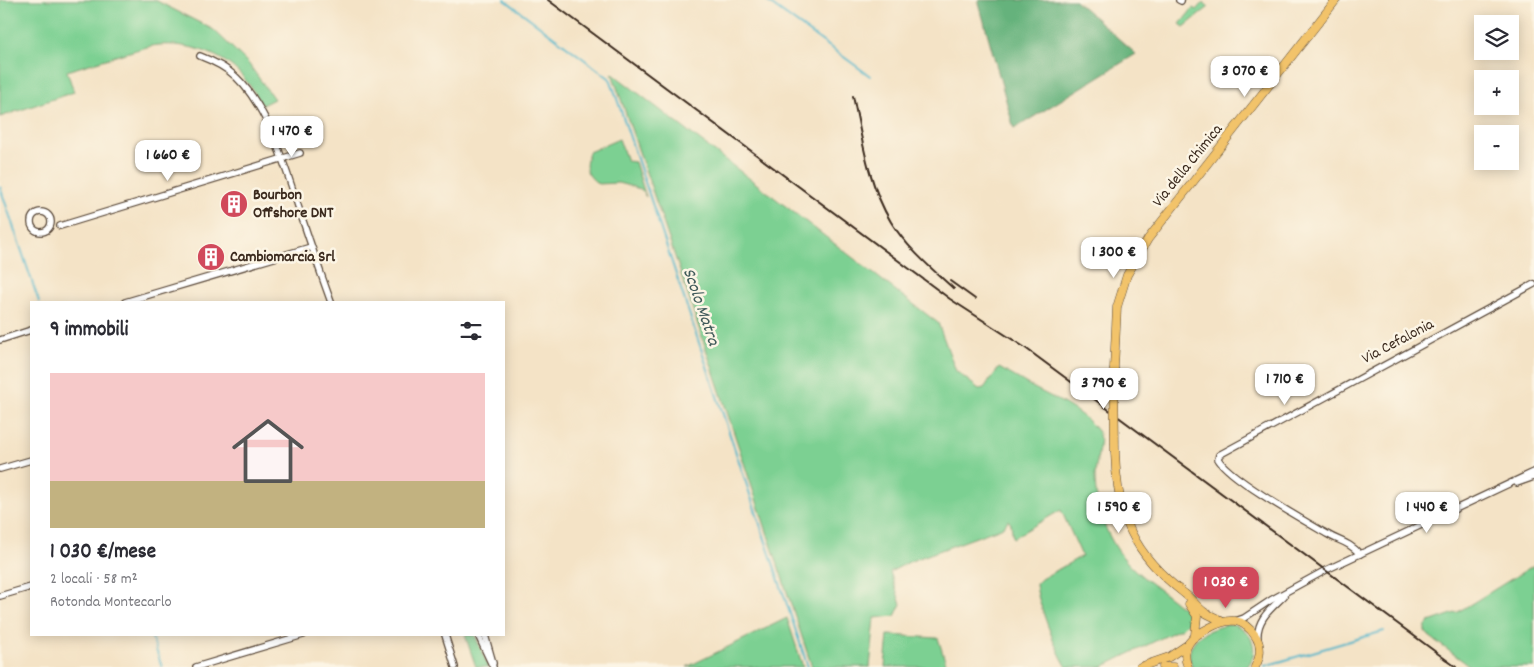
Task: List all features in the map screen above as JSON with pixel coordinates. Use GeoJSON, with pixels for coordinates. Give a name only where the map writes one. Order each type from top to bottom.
{"type":"FeatureCollection","features":[{"type":"Feature","properties":{"kind":"main road","name":"Via della Chimica"},"geometry":{"type":"LineString","coordinates":[[1194,635],[1196,628],[1195,611],[1179,590],[1158,571],[1142,552],[1133,537],[1121,507],[1117,488],[1115,452],[1114,368],[1117,307],[1127,274],[1148,239],[1336,0]]}},
{"type":"Feature","properties":{"kind":"main road","name":"Via della Chimica"},"geometry":{"type":"LineString","coordinates":[[1179,590],[1203,611],[1221,621]]}},
{"type":"Feature","properties":{"kind":"main road"},"geometry":{"type":"LineString","coordinates":[[1140,667],[1169,657],[1187,645],[1194,635],[1221,621],[1235,621],[1242,622],[1251,630],[1258,641],[1260,652],[1259,660],[1255,667]]}},
{"type":"Feature","properties":{"kind":"main road"},"geometry":{"type":"LineString","coordinates":[[1187,645],[1188,667]]}},
{"type":"Feature","properties":{"kind":"main road"},"geometry":{"type":"LineString","coordinates":[[1163,667],[1173,667]]}},
{"type":"Feature","properties":{"kind":"street"},"geometry":{"type":"LineString","coordinates":[[200,56],[218,64],[236,77],[249,92],[272,133],[331,301]]}},
{"type":"Feature","properties":{"kind":"street"},"geometry":{"type":"LineString","coordinates":[[46,231],[50,228],[52,222],[50,216],[45,212],[38,212],[33,216],[31,222],[33,228],[39,232],[46,231],[300,153]]}},
{"type":"Feature","properties":{"kind":"street"},"geometry":{"type":"LineString","coordinates":[[52,222],[60,226]]}},
{"type":"Feature","properties":{"kind":"street"},"geometry":{"type":"LineString","coordinates":[[128,301],[311,247]]}},
{"type":"Feature","properties":{"kind":"street","name":"Via Cefalonia"},"geometry":{"type":"LineString","coordinates":[[1360,554],[1350,544],[1329,536],[1245,483],[1221,463],[1218,459],[1219,455],[1534,284]]}},
{"type":"Feature","properties":{"kind":"street"},"geometry":{"type":"LineString","coordinates":[[0,340],[30,330]]}},
{"type":"Feature","properties":{"kind":"street"},"geometry":{"type":"LineString","coordinates":[[0,469],[30,460]]}},
{"type":"Feature","properties":{"kind":"street"},"geometry":{"type":"LineString","coordinates":[[1235,621],[1244,618],[1291,589],[1360,554],[1534,472]]}},
{"type":"Feature","properties":{"kind":"street"},"geometry":{"type":"LineString","coordinates":[[1512,483],[1521,483],[1534,477]]}},
{"type":"Feature","properties":{"kind":"street"},"geometry":{"type":"LineString","coordinates":[[0,596],[30,587]]}},
{"type":"Feature","properties":{"kind":"street"},"geometry":{"type":"LineString","coordinates":[[1258,641],[1257,633],[1261,620],[1291,589]]}},
{"type":"Feature","properties":{"kind":"street"},"geometry":{"type":"LineString","coordinates":[[196,667],[300,636]]}},
{"type":"Feature","properties":{"kind":"street"},"geometry":{"type":"LineString","coordinates":[[444,636],[456,667]]}},
{"type":"Feature","properties":{"kind":"street"},"geometry":{"type":"LineString","coordinates":[[478,636],[494,667]]}},
{"type":"Feature","properties":{"kind":"street"},"geometry":{"type":"LineString","coordinates":[[485,636],[494,667]]}},
{"type":"Feature","properties":{"kind":"green space"},"geometry":{"type":"Polygon","coordinates":[[[0,0],[155,0],[214,30],[248,63],[274,99],[262,105],[241,75],[229,64],[211,54],[191,47],[159,45],[67,71],[74,92],[0,117],[0,0]]]}},
{"type":"Feature","properties":{"kind":"green space"},"geometry":{"type":"Polygon","coordinates":[[[978,0],[1075,0],[1136,54],[1014,129],[978,0]]]}},
{"type":"Feature","properties":{"kind":"green space"},"geometry":{"type":"Polygon","coordinates":[[[1203,2],[1209,7],[1184,27],[1180,24],[1193,8],[1196,10],[1203,2]]]}},
{"type":"Feature","properties":{"kind":"green space"},"geometry":{"type":"Polygon","coordinates":[[[612,73],[938,323],[956,371],[979,389],[984,388],[999,368],[1068,406],[1092,424],[1099,435],[1095,476],[1098,502],[1106,528],[1127,562],[1184,609],[1188,614],[1188,622],[1182,628],[1102,667],[1067,667],[1048,627],[1036,584],[1041,579],[1082,556],[1061,510],[1013,538],[1011,524],[1008,520],[1001,528],[911,561],[890,572],[901,604],[895,616],[875,618],[870,667],[812,667],[612,73]]]}},
{"type":"Feature","properties":{"kind":"green space"},"geometry":{"type":"Polygon","coordinates":[[[619,139],[627,161],[635,162],[646,197],[641,189],[618,183],[598,184],[588,173],[586,162],[589,152],[619,139]]]}},
{"type":"Feature","properties":{"kind":"green space"},"geometry":{"type":"Polygon","coordinates":[[[1534,565],[1534,667],[1471,667],[1425,631],[1425,627],[1429,622],[1458,612],[1534,565]]]}},
{"type":"Feature","properties":{"kind":"green space"},"geometry":{"type":"Polygon","coordinates":[[[787,618],[803,667],[687,667],[787,618]]]}},
{"type":"Feature","properties":{"kind":"green space"},"geometry":{"type":"Polygon","coordinates":[[[1231,624],[1244,630],[1252,641],[1254,647],[1253,654],[1247,667],[1192,667],[1190,649],[1199,636],[1214,628],[1231,624]]]}},
{"type":"Feature","properties":{"kind":"green space"},"geometry":{"type":"Polygon","coordinates":[[[888,635],[938,638],[947,667],[885,667],[888,635]]]}},
{"type":"Feature","properties":{"kind":"green space"},"geometry":{"type":"Polygon","coordinates":[[[465,636],[475,636],[488,667],[476,667],[465,636]]]}},
{"type":"Feature","properties":{"kind":"waterway","name":"Scolo Matra"},"geometry":{"type":"LineString","coordinates":[[505,0],[611,81],[808,667]]}},
{"type":"Feature","properties":{"kind":"waterway"},"geometry":{"type":"LineString","coordinates":[[765,0],[870,76]]}},
{"type":"Feature","properties":{"kind":"waterway"},"geometry":{"type":"LineString","coordinates":[[0,187],[39,301]]}},
{"type":"Feature","properties":{"kind":"waterway","name":"Scolo Matra"},"geometry":{"type":"LineString","coordinates":[[1265,666],[1384,631]]}},
{"type":"Feature","properties":{"kind":"waterway"},"geometry":{"type":"LineString","coordinates":[[151,636],[162,667]]}},
{"type":"Feature","properties":{"kind":"railway"},"geometry":{"type":"LineString","coordinates":[[548,0],[950,299],[1024,347],[1456,667]]}},
{"type":"Feature","properties":{"kind":"railway"},"geometry":{"type":"LineString","coordinates":[[853,96],[871,177],[883,207],[904,241],[954,289]]}},
{"type":"Feature","properties":{"kind":"railway"},"geometry":{"type":"LineString","coordinates":[[950,281],[975,299]]}},
{"type":"Feature","properties":{"kind":"place","name":"Bourbon Offshore DNT"},"geometry":{"type":"Point","coordinates":[234,204]}},
{"type":"Feature","properties":{"kind":"place","name":"Cambiomarcia Srl"},"geometry":{"type":"Point","coordinates":[211,257]}}]}
